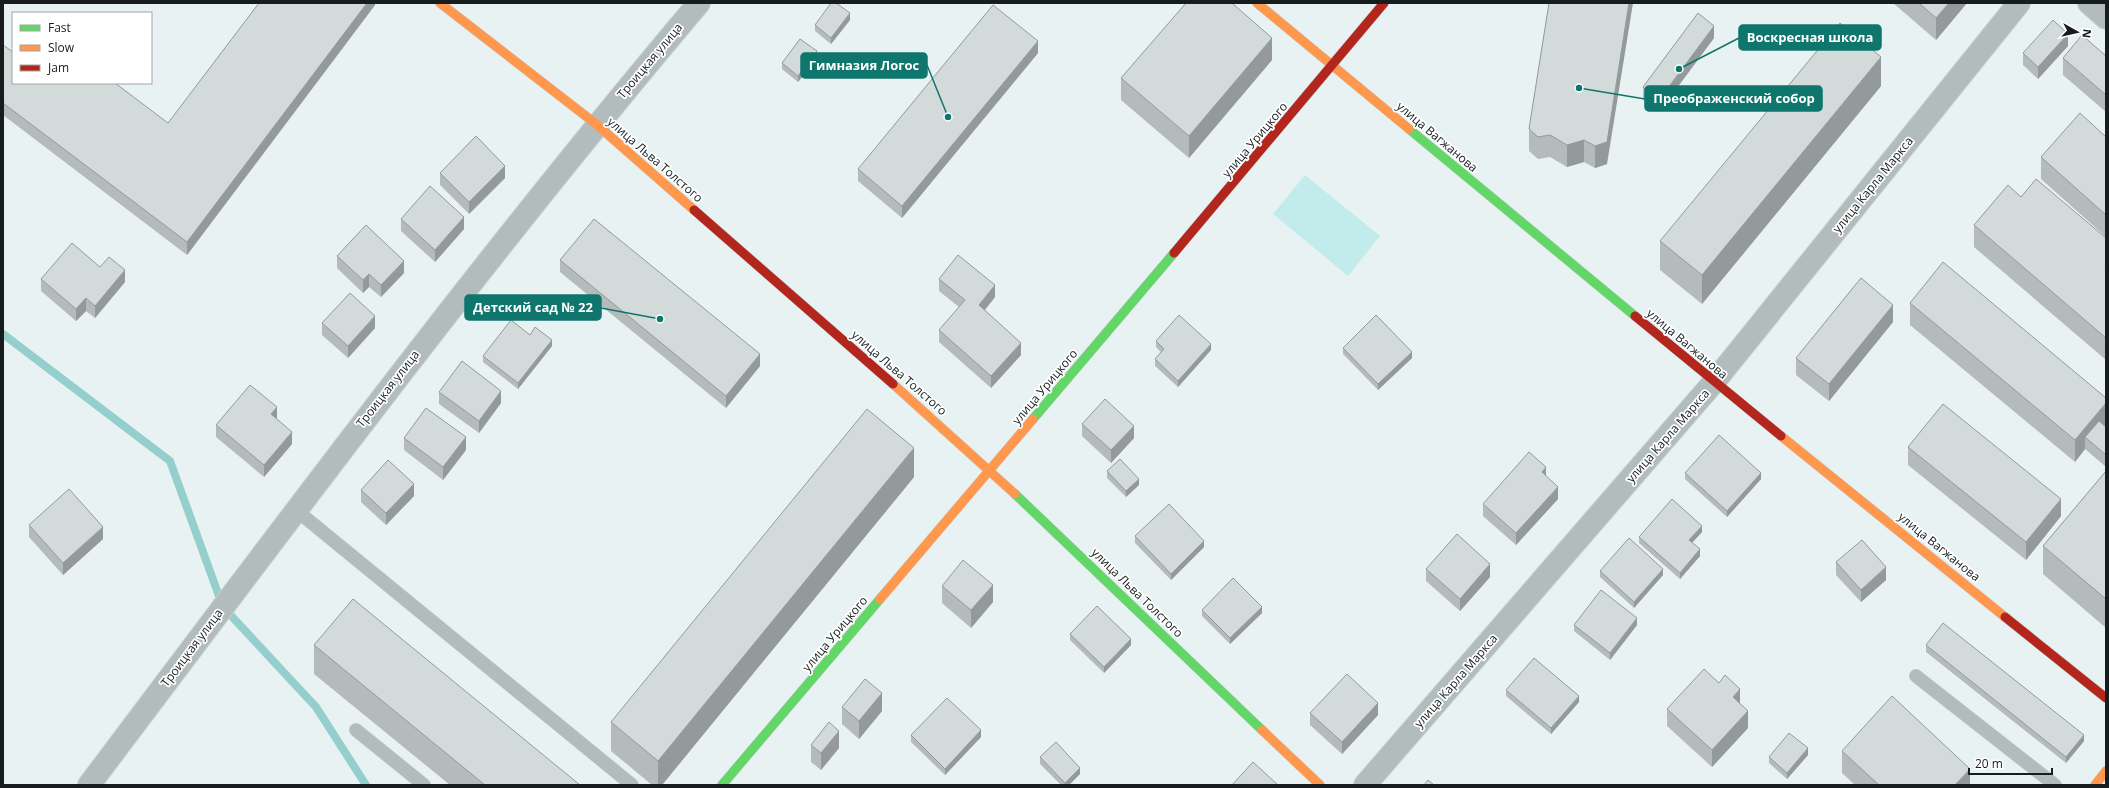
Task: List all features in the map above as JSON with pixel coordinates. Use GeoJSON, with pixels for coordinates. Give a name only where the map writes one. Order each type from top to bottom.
{"type":"FeatureCollection","features":[{"type":"Feature","properties":{"kind":"main road","name":"улица Льва Толстого"},"geometry":{"type":"LineString","coordinates":[[440,3],[596,124],[991,469],[1320,785]]}},
{"type":"Feature","properties":{"kind":"main road","name":"улица Вагжанова"},"geometry":{"type":"LineString","coordinates":[[1257,3],[1714,382],[2106,698]]}},
{"type":"Feature","properties":{"kind":"main road","name":"улица Урицкого"},"geometry":{"type":"LineString","coordinates":[[722,785],[1384,3]]}},
{"type":"Feature","properties":{"kind":"main road"},"geometry":{"type":"LineString","coordinates":[[2095,785],[2106,771]]}},
{"type":"Feature","properties":{"kind":"street","name":"Троицкая улица"},"geometry":{"type":"LineString","coordinates":[[89,785],[384,393],[596,124],[699,3]]}},
{"type":"Feature","properties":{"kind":"street","name":"улица Карла Маркса"},"geometry":{"type":"LineString","coordinates":[[1366,785],[1714,382],[2019,3]]}},
{"type":"Feature","properties":{"kind":"street"},"geometry":{"type":"LineString","coordinates":[[2089,3],[2106,18]]}},
{"type":"Feature","properties":{"kind":"lane"},"geometry":{"type":"LineString","coordinates":[[296,510],[632,785]]}},
{"type":"Feature","properties":{"kind":"lane"},"geometry":{"type":"LineString","coordinates":[[1916,676],[2056,785]]}},
{"type":"Feature","properties":{"kind":"lane"},"geometry":{"type":"LineString","coordinates":[[356,730],[424,785]]}},
{"type":"Feature","properties":{"kind":"shaded area"},"geometry":{"type":"Polygon","coordinates":[[[1305,175],[1380,236],[1348,276],[1273,214],[1305,175]]]}},
{"type":"Feature","properties":{"kind":"building"},"geometry":{"type":"Polygon","coordinates":[[[259,3],[367,3],[187,242],[3,103],[3,45],[12,51],[12,84],[116,84],[168,123],[259,3]]]}},
{"type":"Feature","properties":{"kind":"building"},"geometry":{"type":"Polygon","coordinates":[[[831,3],[836,3],[850,13],[831,38],[815,25],[831,3]]]}},
{"type":"Feature","properties":{"kind":"building"},"geometry":{"type":"Polygon","coordinates":[[[1186,3],[1232,3],[1272,38],[1189,136],[1121,78],[1186,3]]]}},
{"type":"Feature","properties":{"kind":"building"},"geometry":{"type":"Polygon","coordinates":[[[1549,3],[1629,3],[1607,142],[1595,146],[1584,140],[1567,145],[1550,135],[1538,137],[1529,129],[1549,3]]]}},
{"type":"Feature","properties":{"kind":"building"},"geometry":{"type":"Polygon","coordinates":[[[1919,3],[1949,3],[1936,18],[1919,3]]]}},
{"type":"Feature","properties":{"kind":"building"},"geometry":{"type":"Polygon","coordinates":[[[993,5],[1038,41],[902,206],[858,169],[993,5]]]}},
{"type":"Feature","properties":{"kind":"building"},"geometry":{"type":"Polygon","coordinates":[[[1698,13],[1714,26],[1659,100],[1643,87],[1698,13]]]}},
{"type":"Feature","properties":{"kind":"building"},"geometry":{"type":"Polygon","coordinates":[[[2053,20],[2068,34],[2038,67],[2023,53],[2053,20]]]}},
{"type":"Feature","properties":{"kind":"building"},"geometry":{"type":"Polygon","coordinates":[[[1840,23],[1881,57],[1702,275],[1660,241],[1840,23]]]}},
{"type":"Feature","properties":{"kind":"building"},"geometry":{"type":"Polygon","coordinates":[[[2082,35],[2106,56],[2106,95],[2063,58],[2082,35]]]}},
{"type":"Feature","properties":{"kind":"building"},"geometry":{"type":"Polygon","coordinates":[[[800,39],[817,51],[798,76],[782,63],[800,39]]]}},
{"type":"Feature","properties":{"kind":"building"},"geometry":{"type":"Polygon","coordinates":[[[2080,113],[2106,137],[2106,215],[2041,157],[2080,113]]]}},
{"type":"Feature","properties":{"kind":"building"},"geometry":{"type":"Polygon","coordinates":[[[476,136],[505,166],[469,202],[440,173],[476,136]]]}},
{"type":"Feature","properties":{"kind":"building"},"geometry":{"type":"Polygon","coordinates":[[[2036,179],[2106,238],[2106,338],[1974,225],[2008,185],[2021,197],[2036,179]]]}},
{"type":"Feature","properties":{"kind":"building"},"geometry":{"type":"Polygon","coordinates":[[[430,186],[464,217],[435,250],[401,219],[430,186]]]}},
{"type":"Feature","properties":{"kind":"building"},"geometry":{"type":"Polygon","coordinates":[[[594,219],[760,354],[726,396],[560,260],[594,219]]]}},
{"type":"Feature","properties":{"kind":"building"},"geometry":{"type":"Polygon","coordinates":[[[366,225],[404,261],[381,285],[369,274],[363,280],[337,256],[366,225]]]}},
{"type":"Feature","properties":{"kind":"building"},"geometry":{"type":"Polygon","coordinates":[[[72,243],[100,267],[109,257],[125,270],[95,306],[86,298],[76,309],[41,279],[72,243]]]}},
{"type":"Feature","properties":{"kind":"building"},"geometry":{"type":"Polygon","coordinates":[[[958,255],[995,285],[979,305],[1021,343],[991,376],[939,330],[965,300],[939,279],[958,255]]]}},
{"type":"Feature","properties":{"kind":"building"},"geometry":{"type":"Polygon","coordinates":[[[1943,262],[2106,398],[2106,403],[2075,440],[1910,303],[1943,262]]]}},
{"type":"Feature","properties":{"kind":"building"},"geometry":{"type":"Polygon","coordinates":[[[1861,278],[1893,305],[1829,384],[1796,358],[1861,278]]]}},
{"type":"Feature","properties":{"kind":"building"},"geometry":{"type":"Polygon","coordinates":[[[350,293],[375,316],[348,346],[322,323],[350,293]]]}},
{"type":"Feature","properties":{"kind":"building"},"geometry":{"type":"Polygon","coordinates":[[[1179,315],[1211,344],[1178,381],[1155,359],[1164,349],[1156,341],[1179,315]]]}},
{"type":"Feature","properties":{"kind":"building"},"geometry":{"type":"Polygon","coordinates":[[[1376,315],[1412,352],[1378,384],[1343,348],[1376,315]]]}},
{"type":"Feature","properties":{"kind":"building"},"geometry":{"type":"Polygon","coordinates":[[[511,320],[530,335],[535,327],[552,340],[518,383],[483,356],[511,320]]]}},
{"type":"Feature","properties":{"kind":"building"},"geometry":{"type":"Polygon","coordinates":[[[462,361],[501,391],[479,421],[439,392],[462,361]]]}},
{"type":"Feature","properties":{"kind":"building"},"geometry":{"type":"Polygon","coordinates":[[[250,385],[277,407],[271,414],[292,432],[264,465],[216,425],[250,385]]]}},
{"type":"Feature","properties":{"kind":"building"},"geometry":{"type":"Polygon","coordinates":[[[1105,399],[1134,426],[1111,450],[1082,424],[1105,399]]]}},
{"type":"Feature","properties":{"kind":"building"},"geometry":{"type":"Polygon","coordinates":[[[1943,404],[2061,499],[2026,542],[1908,447],[1943,404]]]}},
{"type":"Feature","properties":{"kind":"building"},"geometry":{"type":"Polygon","coordinates":[[[426,408],[466,437],[443,467],[404,438],[426,408]]]}},
{"type":"Feature","properties":{"kind":"building"},"geometry":{"type":"Polygon","coordinates":[[[867,409],[914,448],[658,761],[611,722],[867,409]]]}},
{"type":"Feature","properties":{"kind":"building"},"geometry":{"type":"Polygon","coordinates":[[[2099,421],[2106,427],[2106,455],[2085,437],[2099,421]]]}},
{"type":"Feature","properties":{"kind":"building"},"geometry":{"type":"Polygon","coordinates":[[[1719,435],[1761,473],[1727,511],[1685,473],[1719,435]]]}},
{"type":"Feature","properties":{"kind":"building"},"geometry":{"type":"Polygon","coordinates":[[[1529,452],[1546,467],[1542,472],[1558,487],[1516,533],[1483,504],[1529,452]]]}},
{"type":"Feature","properties":{"kind":"building"},"geometry":{"type":"Polygon","coordinates":[[[1120,459],[1139,479],[1126,491],[1107,471],[1120,459]]]}},
{"type":"Feature","properties":{"kind":"building"},"geometry":{"type":"Polygon","coordinates":[[[388,460],[414,484],[386,513],[361,490],[388,460]]]}},
{"type":"Feature","properties":{"kind":"building"},"geometry":{"type":"Polygon","coordinates":[[[2106,471],[2106,599],[2043,546],[2106,471]]]}},
{"type":"Feature","properties":{"kind":"building"},"geometry":{"type":"Polygon","coordinates":[[[69,489],[103,527],[63,563],[29,525],[69,489]]]}},
{"type":"Feature","properties":{"kind":"building"},"geometry":{"type":"Polygon","coordinates":[[[1672,499],[1702,526],[1689,540],[1700,549],[1680,573],[1639,537],[1672,499]]]}},
{"type":"Feature","properties":{"kind":"building"},"geometry":{"type":"Polygon","coordinates":[[[1169,504],[1204,541],[1171,574],[1135,536],[1169,504]]]}},
{"type":"Feature","properties":{"kind":"building"},"geometry":{"type":"Polygon","coordinates":[[[1457,534],[1490,564],[1460,599],[1426,569],[1457,534]]]}},
{"type":"Feature","properties":{"kind":"building"},"geometry":{"type":"Polygon","coordinates":[[[1629,538],[1663,569],[1634,602],[1600,571],[1629,538]]]}},
{"type":"Feature","properties":{"kind":"building"},"geometry":{"type":"Polygon","coordinates":[[[1862,540],[1886,567],[1861,590],[1836,562],[1862,540]]]}},
{"type":"Feature","properties":{"kind":"building"},"geometry":{"type":"Polygon","coordinates":[[[963,560],[993,585],[971,610],[942,586],[963,560]]]}},
{"type":"Feature","properties":{"kind":"building"},"geometry":{"type":"Polygon","coordinates":[[[1233,578],[1262,607],[1230,638],[1202,610],[1233,578]]]}},
{"type":"Feature","properties":{"kind":"building"},"geometry":{"type":"Polygon","coordinates":[[[1601,590],[1637,618],[1610,653],[1574,625],[1601,590]]]}},
{"type":"Feature","properties":{"kind":"building"},"geometry":{"type":"Polygon","coordinates":[[[353,599],[580,785],[485,785],[314,645],[353,599]]]}},
{"type":"Feature","properties":{"kind":"building"},"geometry":{"type":"Polygon","coordinates":[[[1097,606],[1131,639],[1104,667],[1070,634],[1097,606]]]}},
{"type":"Feature","properties":{"kind":"building"},"geometry":{"type":"Polygon","coordinates":[[[1943,623],[2084,735],[2066,757],[1926,645],[1943,623]]]}},
{"type":"Feature","properties":{"kind":"building"},"geometry":{"type":"Polygon","coordinates":[[[1534,658],[1579,696],[1551,728],[1506,690],[1534,658]]]}},
{"type":"Feature","properties":{"kind":"building"},"geometry":{"type":"Polygon","coordinates":[[[1704,669],[1719,683],[1725,675],[1740,689],[1733,697],[1748,711],[1712,750],[1667,709],[1704,669]]]}},
{"type":"Feature","properties":{"kind":"building"},"geometry":{"type":"Polygon","coordinates":[[[1347,674],[1378,703],[1342,742],[1310,713],[1347,674]]]}},
{"type":"Feature","properties":{"kind":"building"},"geometry":{"type":"Polygon","coordinates":[[[865,679],[882,693],[859,721],[842,707],[865,679]]]}},
{"type":"Feature","properties":{"kind":"building"},"geometry":{"type":"Polygon","coordinates":[[[1892,696],[1970,769],[1955,785],[1879,785],[1842,751],[1892,696]]]}},
{"type":"Feature","properties":{"kind":"building"},"geometry":{"type":"Polygon","coordinates":[[[947,698],[981,730],[945,769],[911,735],[947,698]]]}},
{"type":"Feature","properties":{"kind":"building"},"geometry":{"type":"Polygon","coordinates":[[[829,722],[839,731],[821,753],[811,745],[829,722]]]}},
{"type":"Feature","properties":{"kind":"building"},"geometry":{"type":"Polygon","coordinates":[[[1789,733],[1808,748],[1787,773],[1769,757],[1789,733]]]}},
{"type":"Feature","properties":{"kind":"building"},"geometry":{"type":"Polygon","coordinates":[[[1056,742],[1080,768],[1065,783],[1040,757],[1056,742]]]}},
{"type":"Feature","properties":{"kind":"building"},"geometry":{"type":"Polygon","coordinates":[[[1253,762],[1278,785],[1232,785],[1253,762]]]}},
{"type":"Feature","properties":{"kind":"building"},"geometry":{"type":"Polygon","coordinates":[[[1428,780],[1434,785],[1424,785],[1428,780]]]}},
{"type":"Feature","properties":{"kind":"waterway"},"geometry":{"type":"LineString","coordinates":[[3,334],[170,461],[223,607],[316,707],[366,785]]}},
{"type":"Feature","properties":{"kind":"traffic: fast"},"geometry":{"type":"LineString","coordinates":[[1409,129],[1635,316]]}},
{"type":"Feature","properties":{"kind":"traffic: fast"},"geometry":{"type":"LineString","coordinates":[[1033,419],[1174,253]]}},
{"type":"Feature","properties":{"kind":"traffic: fast"},"geometry":{"type":"LineString","coordinates":[[1015,494],[1262,730]]}},
{"type":"Feature","properties":{"kind":"traffic: fast"},"geometry":{"type":"LineString","coordinates":[[722,785],[880,599]]}},
{"type":"Feature","properties":{"kind":"traffic: slow"},"geometry":{"type":"LineString","coordinates":[[440,3],[596,124],[694,210]]}},
{"type":"Feature","properties":{"kind":"traffic: slow"},"geometry":{"type":"LineString","coordinates":[[1257,3],[1409,129]]}},
{"type":"Feature","properties":{"kind":"traffic: slow"},"geometry":{"type":"LineString","coordinates":[[893,384],[1015,494]]}},
{"type":"Feature","properties":{"kind":"traffic: slow"},"geometry":{"type":"LineString","coordinates":[[880,599],[1033,419]]}},
{"type":"Feature","properties":{"kind":"traffic: slow"},"geometry":{"type":"LineString","coordinates":[[1781,436],[2005,617]]}},
{"type":"Feature","properties":{"kind":"traffic: slow"},"geometry":{"type":"LineString","coordinates":[[1262,730],[1320,785]]}},
{"type":"Feature","properties":{"kind":"traffic: slow"},"geometry":{"type":"LineString","coordinates":[[2095,785],[2106,771]]}},
{"type":"Feature","properties":{"kind":"traffic: jam"},"geometry":{"type":"LineString","coordinates":[[1174,253],[1384,3]]}},
{"type":"Feature","properties":{"kind":"traffic: jam"},"geometry":{"type":"LineString","coordinates":[[694,210],[893,384]]}},
{"type":"Feature","properties":{"kind":"traffic: jam"},"geometry":{"type":"LineString","coordinates":[[1635,316],[1781,436]]}},
{"type":"Feature","properties":{"kind":"traffic: jam"},"geometry":{"type":"LineString","coordinates":[[2005,617],[2106,698]]}},
{"type":"Feature","properties":{"kind":"place","name":"Воскресная школа"},"geometry":{"type":"Point","coordinates":[1679,69]}},
{"type":"Feature","properties":{"kind":"place","name":"Преображенский собор"},"geometry":{"type":"Point","coordinates":[1579,88]}},
{"type":"Feature","properties":{"kind":"place","name":"Гимназия Логос"},"geometry":{"type":"Point","coordinates":[948,117]}},
{"type":"Feature","properties":{"kind":"place","name":"Детский сад № 22"},"geometry":{"type":"Point","coordinates":[660,319]}}]}
